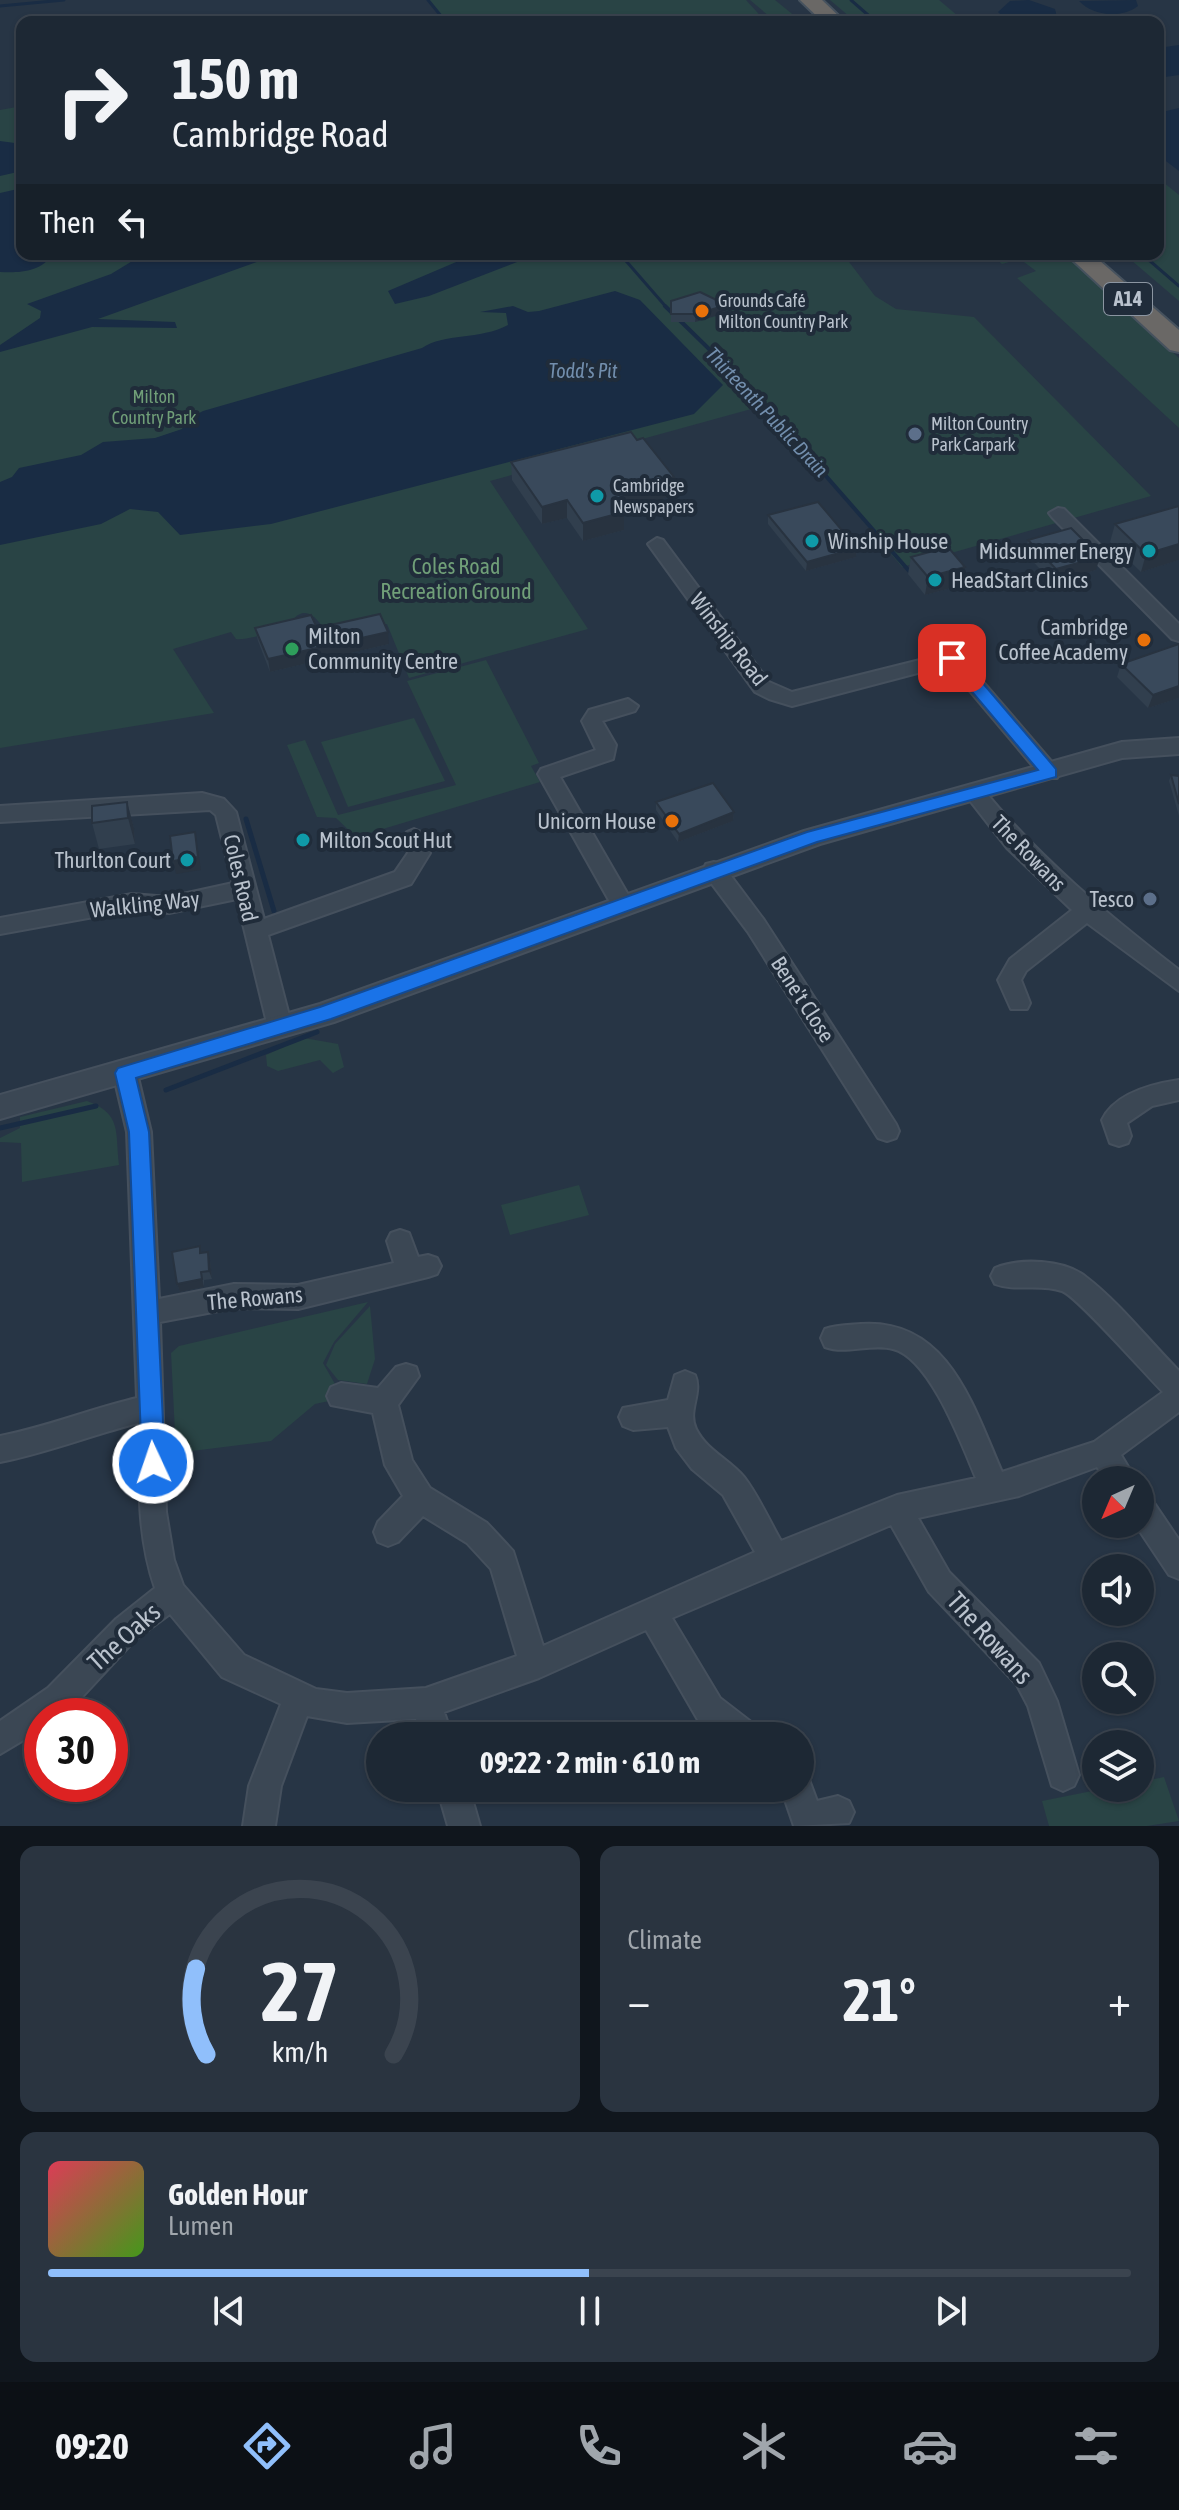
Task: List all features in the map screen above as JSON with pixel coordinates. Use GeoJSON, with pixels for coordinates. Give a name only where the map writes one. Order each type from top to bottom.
{"type":"FeatureCollection","features":[{"type":"Feature","properties":{"kind":"highway"},"geometry":{"type":"LineString","coordinates":[[790,0],[808,16]]}},
{"type":"Feature","properties":{"kind":"highway"},"geometry":{"type":"LineString","coordinates":[[810,0],[828,16]]}},
{"type":"Feature","properties":{"kind":"highway","name":"A14"},"geometry":{"type":"LineString","coordinates":[[1085,260],[1179,344]]}},
{"type":"Feature","properties":{"kind":"highway","name":"A14"},"geometry":{"type":"LineString","coordinates":[[1109,260],[1179,322]]}},
{"type":"Feature","properties":{"kind":"street"},"geometry":{"type":"LineString","coordinates":[[1058,513],[1179,635]]}},
{"type":"Feature","properties":{"kind":"street","name":"Winship Road"},"geometry":{"type":"LineString","coordinates":[[657,544],[762,687],[792,699],[952,658],[1050,773]]}},
{"type":"Feature","properties":{"kind":"street"},"geometry":{"type":"LineString","coordinates":[[623,905],[548,774],[606,754],[606,745],[592,721],[596,715],[628,706]]}},
{"type":"Feature","properties":{"kind":"street"},"geometry":{"type":"LineString","coordinates":[[0,1107],[280,1027],[813,837],[1050,773],[1122,750],[1179,746]]}},
{"type":"Feature","properties":{"kind":"street","name":"The Rowans"},"geometry":{"type":"LineString","coordinates":[[975,793],[1015,843],[1087,911],[1179,982]]}},
{"type":"Feature","properties":{"kind":"street","name":"Coles Road"},"geometry":{"type":"LineString","coordinates":[[0,814],[202,800],[217,804],[226,812],[280,1027]]}},
{"type":"Feature","properties":{"kind":"street"},"geometry":{"type":"LineString","coordinates":[[254,931],[403,878],[419,853],[414,837]]}},
{"type":"Feature","properties":{"kind":"street","name":"Bene't Close"},"geometry":{"type":"LineString","coordinates":[[714,870],[756,926],[887,1131]]}},
{"type":"Feature","properties":{"kind":"street","name":"Walkling Way"},"geometry":{"type":"LineString","coordinates":[[0,926],[132,902],[169,905],[244,889]]}},
{"type":"Feature","properties":{"kind":"street","name":"The Rowans"},"geometry":{"type":"LineString","coordinates":[[1019,1003],[1009,980],[1018,965],[1087,911]]}},
{"type":"Feature","properties":{"kind":"street"},"geometry":{"type":"LineString","coordinates":[[125,1073],[139,1132],[152,1512],[160,1560],[172,1594],[233,1666],[298,1700],[347,1708],[426,1703],[534,1664],[897,1509],[994,1487],[1103,1452],[1179,1396]]}},
{"type":"Feature","properties":{"kind":"street"},"geometry":{"type":"LineString","coordinates":[[1119,1136],[1114,1120],[1124,1110],[1146,1095],[1179,1090]]}},
{"type":"Feature","properties":{"kind":"street","name":"The Rowans"},"geometry":{"type":"LineString","coordinates":[[147,1313],[234,1296],[298,1297],[419,1268],[400,1241]]}},
{"type":"Feature","properties":{"kind":"street"},"geometry":{"type":"LineString","coordinates":[[1004,1276],[1037,1265],[1075,1283],[1179,1390]]}},
{"type":"Feature","properties":{"kind":"street"},"geometry":{"type":"LineString","coordinates":[[834,1338],[895,1336],[908,1341],[950,1387],[994,1487]]}},
{"type":"Feature","properties":{"kind":"street"},"geometry":{"type":"LineString","coordinates":[[384,1402],[406,1376]]}},
{"type":"Feature","properties":{"kind":"street"},"geometry":{"type":"LineString","coordinates":[[685,1384],[678,1418],[686,1439],[702,1460],[733,1485],[775,1559]]}},
{"type":"Feature","properties":{"kind":"street"},"geometry":{"type":"LineString","coordinates":[[341,1396],[384,1402]]}},
{"type":"Feature","properties":{"kind":"street"},"geometry":{"type":"LineString","coordinates":[[384,1402],[399,1465],[420,1498],[477,1533],[503,1561],[534,1664]]}},
{"type":"Feature","properties":{"kind":"street"},"geometry":{"type":"LineString","coordinates":[[0,1449],[38,1442],[79,1425],[150,1407]]}},
{"type":"Feature","properties":{"kind":"street"},"geometry":{"type":"LineString","coordinates":[[633,1417],[665,1412],[678,1418]]}},
{"type":"Feature","properties":{"kind":"street"},"geometry":{"type":"LineString","coordinates":[[1103,1452],[1112,1466]]}},
{"type":"Feature","properties":{"kind":"street"},"geometry":{"type":"LineString","coordinates":[[388,1532],[420,1498]]}},
{"type":"Feature","properties":{"kind":"street","name":"The Rowans"},"geometry":{"type":"LineString","coordinates":[[897,1509],[939,1582],[1028,1674],[1042,1701],[1063,1775]]}},
{"type":"Feature","properties":{"kind":"street"},"geometry":{"type":"LineString","coordinates":[[1154,1528],[1179,1565]]}},
{"type":"Feature","properties":{"kind":"street","name":"The Oaks"},"geometry":{"type":"LineString","coordinates":[[0,1739],[59,1699],[126,1629],[172,1594]]}},
{"type":"Feature","properties":{"kind":"street"},"geometry":{"type":"LineString","coordinates":[[653,1614],[709,1709],[726,1722]]}},
{"type":"Feature","properties":{"kind":"street"},"geometry":{"type":"LineString","coordinates":[[259,1826],[265,1786],[298,1700]]}},
{"type":"Feature","properties":{"kind":"street"},"geometry":{"type":"LineString","coordinates":[[426,1703],[432,1722]]}},
{"type":"Feature","properties":{"kind":"street"},"geometry":{"type":"LineString","coordinates":[[457,1802],[464,1826]]}},
{"type":"Feature","properties":{"kind":"street"},"geometry":{"type":"LineString","coordinates":[[806,1802],[818,1819]]}},
{"type":"Feature","properties":{"kind":"green space"},"geometry":{"type":"Polygon","coordinates":[[[428,0],[746,0],[761,16],[440,16],[428,0]]]}},
{"type":"Feature","properties":{"kind":"green space"},"geometry":{"type":"Polygon","coordinates":[[[750,0],[775,0],[795,16],[769,16],[750,0]]]}},
{"type":"Feature","properties":{"kind":"green space"},"geometry":{"type":"Polygon","coordinates":[[[830,0],[939,0],[958,16],[849,16],[830,0]]]}},
{"type":"Feature","properties":{"kind":"green space","name":"Milton Country Park"},"geometry":{"type":"Polygon","coordinates":[[[16,107],[16,260],[848,260],[875,296],[896,309],[974,317],[1151,496],[902,567],[766,405],[490,481],[588,629],[409,678],[387,624],[330,637],[317,619],[303,613],[290,625],[264,635],[236,639],[231,632],[173,649],[214,713],[0,748],[0,110],[16,107]]]}},
{"type":"Feature","properties":{"kind":"green space"},"geometry":{"type":"Polygon","coordinates":[[[1164,183],[1179,195],[1179,301],[1131,260],[1164,260],[1164,183]]]}},
{"type":"Feature","properties":{"kind":"green space"},"geometry":{"type":"Polygon","coordinates":[[[1021,260],[1073,260],[1179,358],[1179,428],[1017,278],[1036,271],[1021,260]]]}},
{"type":"Feature","properties":{"kind":"green space"},"geometry":{"type":"Polygon","coordinates":[[[486,660],[539,763],[531,766],[540,782],[356,837],[336,818],[317,817],[287,745],[305,740],[338,815],[456,785],[407,681],[486,660]]]}},
{"type":"Feature","properties":{"kind":"green space"},"geometry":{"type":"Polygon","coordinates":[[[414,718],[445,781],[348,807],[321,742],[414,718]]]}},
{"type":"Feature","properties":{"kind":"green space"},"geometry":{"type":"Polygon","coordinates":[[[304,1038],[338,1044],[344,1067],[333,1073],[320,1060],[278,1071],[267,1066],[266,1055],[304,1038]]]}},
{"type":"Feature","properties":{"kind":"green space"},"geometry":{"type":"Polygon","coordinates":[[[87,1101],[106,1112],[115,1125],[119,1165],[22,1182],[21,1143],[0,1142],[0,1138],[20,1128],[20,1117],[87,1101]]]}},
{"type":"Feature","properties":{"kind":"green space"},"geometry":{"type":"Polygon","coordinates":[[[579,1185],[589,1215],[510,1235],[501,1205],[579,1185]]]}},
{"type":"Feature","properties":{"kind":"green space"},"geometry":{"type":"Polygon","coordinates":[[[368,1302],[334,1342],[323,1363],[335,1384],[329,1401],[315,1404],[271,1441],[176,1453],[171,1353],[179,1346],[368,1302]]]}},
{"type":"Feature","properties":{"kind":"green space"},"geometry":{"type":"Polygon","coordinates":[[[370,1306],[375,1359],[367,1384],[338,1380],[326,1365],[335,1344],[370,1306]]]}},
{"type":"Feature","properties":{"kind":"green space"},"geometry":{"type":"Polygon","coordinates":[[[1164,1777],[1179,1821],[1147,1826],[1049,1826],[1042,1801],[1082,1793],[1082,1802],[1154,1802],[1154,1779],[1164,1777]]]}},
{"type":"Feature","properties":{"kind":"water"},"geometry":{"type":"Polygon","coordinates":[[[1029,0],[1055,9],[1057,16],[1003,16],[998,12],[1010,1],[1029,0]]]}},
{"type":"Feature","properties":{"kind":"water"},"geometry":{"type":"Polygon","coordinates":[[[1136,0],[1138,6],[1116,14],[1099,13],[1079,1],[1136,0]]]}},
{"type":"Feature","properties":{"kind":"water"},"geometry":{"type":"Polygon","coordinates":[[[1179,45],[1179,75],[1164,77],[1164,47],[1179,45]]]}},
{"type":"Feature","properties":{"kind":"water"},"geometry":{"type":"Polygon","coordinates":[[[1179,108],[1179,171],[1164,160],[1164,112],[1179,108]]]}},
{"type":"Feature","properties":{"kind":"water"},"geometry":{"type":"Polygon","coordinates":[[[0,141],[16,143],[16,172],[0,176],[0,141]]]}},
{"type":"Feature","properties":{"kind":"water"},"geometry":{"type":"Polygon","coordinates":[[[16,189],[16,260],[48,260],[42,265],[22,271],[0,272],[0,193],[16,189]]]}},
{"type":"Feature","properties":{"kind":"water"},"geometry":{"type":"Polygon","coordinates":[[[134,260],[262,260],[98,319],[175,322],[177,328],[92,327],[0,352],[0,345],[40,318],[41,311],[27,304],[111,274],[134,260]]]}},
{"type":"Feature","properties":{"kind":"water"},"geometry":{"type":"Polygon","coordinates":[[[461,260],[522,260],[429,296],[395,304],[388,291],[461,260]]]}},
{"type":"Feature","properties":{"kind":"water","name":"Todd's Pit"},"geometry":{"type":"Polygon","coordinates":[[[615,291],[640,300],[723,385],[694,414],[271,524],[180,535],[158,512],[130,509],[101,524],[0,545],[0,482],[12,477],[19,468],[81,455],[103,442],[155,438],[182,429],[186,420],[203,411],[441,340],[486,333],[508,325],[506,313],[480,312],[513,306],[528,312],[539,311],[615,291]]]}},
{"type":"Feature","properties":{"kind":"building"},"geometry":{"type":"Polygon","coordinates":[[[700,292],[727,305],[696,314],[671,314],[671,301],[700,292]]]}},
{"type":"Feature","properties":{"kind":"building","name":"Cambridge Newspapers"},"geometry":{"type":"Polygon","coordinates":[[[631,432],[637,440],[643,438],[674,477],[615,500],[624,512],[583,523],[567,500],[542,507],[511,462],[631,432]]]}},
{"type":"Feature","properties":{"kind":"building","name":"Winship House"},"geometry":{"type":"Polygon","coordinates":[[[818,502],[857,548],[807,562],[768,515],[818,502]]]}},
{"type":"Feature","properties":{"kind":"building"},"geometry":{"type":"Polygon","coordinates":[[[1179,506],[1179,544],[1146,554],[1115,524],[1179,506]]]}},
{"type":"Feature","properties":{"kind":"building"},"geometry":{"type":"Polygon","coordinates":[[[1071,528],[1100,557],[1056,569],[1028,540],[1071,528]]]}},
{"type":"Feature","properties":{"kind":"building"},"geometry":{"type":"Polygon","coordinates":[[[948,547],[965,567],[928,577],[911,557],[948,547]]]}},
{"type":"Feature","properties":{"kind":"building"},"geometry":{"type":"Polygon","coordinates":[[[380,614],[388,632],[268,659],[255,628],[311,615],[317,628],[380,614]]]}},
{"type":"Feature","properties":{"kind":"building"},"geometry":{"type":"Polygon","coordinates":[[[1179,644],[1179,686],[1153,695],[1121,664],[1179,644]]]}},
{"type":"Feature","properties":{"kind":"building"},"geometry":{"type":"Polygon","coordinates":[[[1171,775],[1179,776],[1179,804],[1171,775]]]}},
{"type":"Feature","properties":{"kind":"building"},"geometry":{"type":"Polygon","coordinates":[[[713,783],[734,812],[679,834],[656,802],[713,783]]]}},
{"type":"Feature","properties":{"kind":"building"},"geometry":{"type":"Polygon","coordinates":[[[127,802],[128,818],[92,823],[92,806],[127,802]]]}},
{"type":"Feature","properties":{"kind":"building"},"geometry":{"type":"Polygon","coordinates":[[[195,832],[198,857],[173,861],[170,836],[195,832]]]}},
{"type":"Feature","properties":{"kind":"building"},"geometry":{"type":"Polygon","coordinates":[[[200,1246],[200,1253],[208,1252],[209,1271],[201,1272],[202,1279],[177,1284],[172,1252],[200,1246]]]}},
{"type":"Feature","properties":{"kind":"waterway"},"geometry":{"type":"LineString","coordinates":[[0,6],[64,0]]}},
{"type":"Feature","properties":{"kind":"waterway","name":"Thirteenth Public Drain"},"geometry":{"type":"LineString","coordinates":[[428,0],[441,16]]}},
{"type":"Feature","properties":{"kind":"waterway"},"geometry":{"type":"LineString","coordinates":[[851,0],[869,16]]}},
{"type":"Feature","properties":{"kind":"waterway","name":"Thirteenth Public Drain"},"geometry":{"type":"LineString","coordinates":[[625,260],[667,308]]}},
{"type":"Feature","properties":{"kind":"waterway"},"geometry":{"type":"LineString","coordinates":[[1149,260],[1179,286]]}},
{"type":"Feature","properties":{"kind":"waterway","name":"Thirteenth Public Drain"},"geometry":{"type":"LineString","coordinates":[[667,308],[748,387],[910,572]]}},
{"type":"Feature","properties":{"kind":"waterway"},"geometry":{"type":"LineString","coordinates":[[246,819],[274,911]]}},
{"type":"Feature","properties":{"kind":"waterway"},"geometry":{"type":"LineString","coordinates":[[166,1090],[317,1032]]}},
{"type":"Feature","properties":{"kind":"waterway"},"geometry":{"type":"LineString","coordinates":[[0,1128],[96,1106]]}},
{"type":"Feature","properties":{"kind":"place","name":"Grounds Café Milton Country Park"},"geometry":{"type":"Point","coordinates":[702,311]}},
{"type":"Feature","properties":{"kind":"place","name":"Milton Country Park Carpark"},"geometry":{"type":"Point","coordinates":[915,434]}},
{"type":"Feature","properties":{"kind":"place","name":"Cambridge Newspapers"},"geometry":{"type":"Point","coordinates":[597,496]}},
{"type":"Feature","properties":{"kind":"place","name":"Winship House"},"geometry":{"type":"Point","coordinates":[812,541]}},
{"type":"Feature","properties":{"kind":"place","name":"Midsummer Energy"},"geometry":{"type":"Point","coordinates":[1149,551]}},
{"type":"Feature","properties":{"kind":"place","name":"HeadStart Clinics"},"geometry":{"type":"Point","coordinates":[935,580]}},
{"type":"Feature","properties":{"kind":"place","name":"Cambridge Coffee Academy"},"geometry":{"type":"Point","coordinates":[1144,640]}},
{"type":"Feature","properties":{"kind":"place","name":"Milton Community Centre"},"geometry":{"type":"Point","coordinates":[292,649]}},
{"type":"Feature","properties":{"kind":"place","name":"Unicorn House"},"geometry":{"type":"Point","coordinates":[672,821]}},
{"type":"Feature","properties":{"kind":"place","name":"Milton Scout Hut"},"geometry":{"type":"Point","coordinates":[303,840]}},
{"type":"Feature","properties":{"kind":"place","name":"Thurlton Court"},"geometry":{"type":"Point","coordinates":[187,860]}},
{"type":"Feature","properties":{"kind":"place","name":"Tesco"},"geometry":{"type":"Point","coordinates":[1150,899]}},
{"type":"Feature","properties":{"kind":"route"},"geometry":{"type":"LineString","coordinates":[[153,1463],[139,1132],[125,1073],[324,1014],[714,870],[813,837],[1050,773],[952,658]]}},
{"type":"Feature","properties":{"kind":"park label","name":"Coles Road Recreation Ground"},"geometry":{"type":"Point","coordinates":[456,578]}}]}
